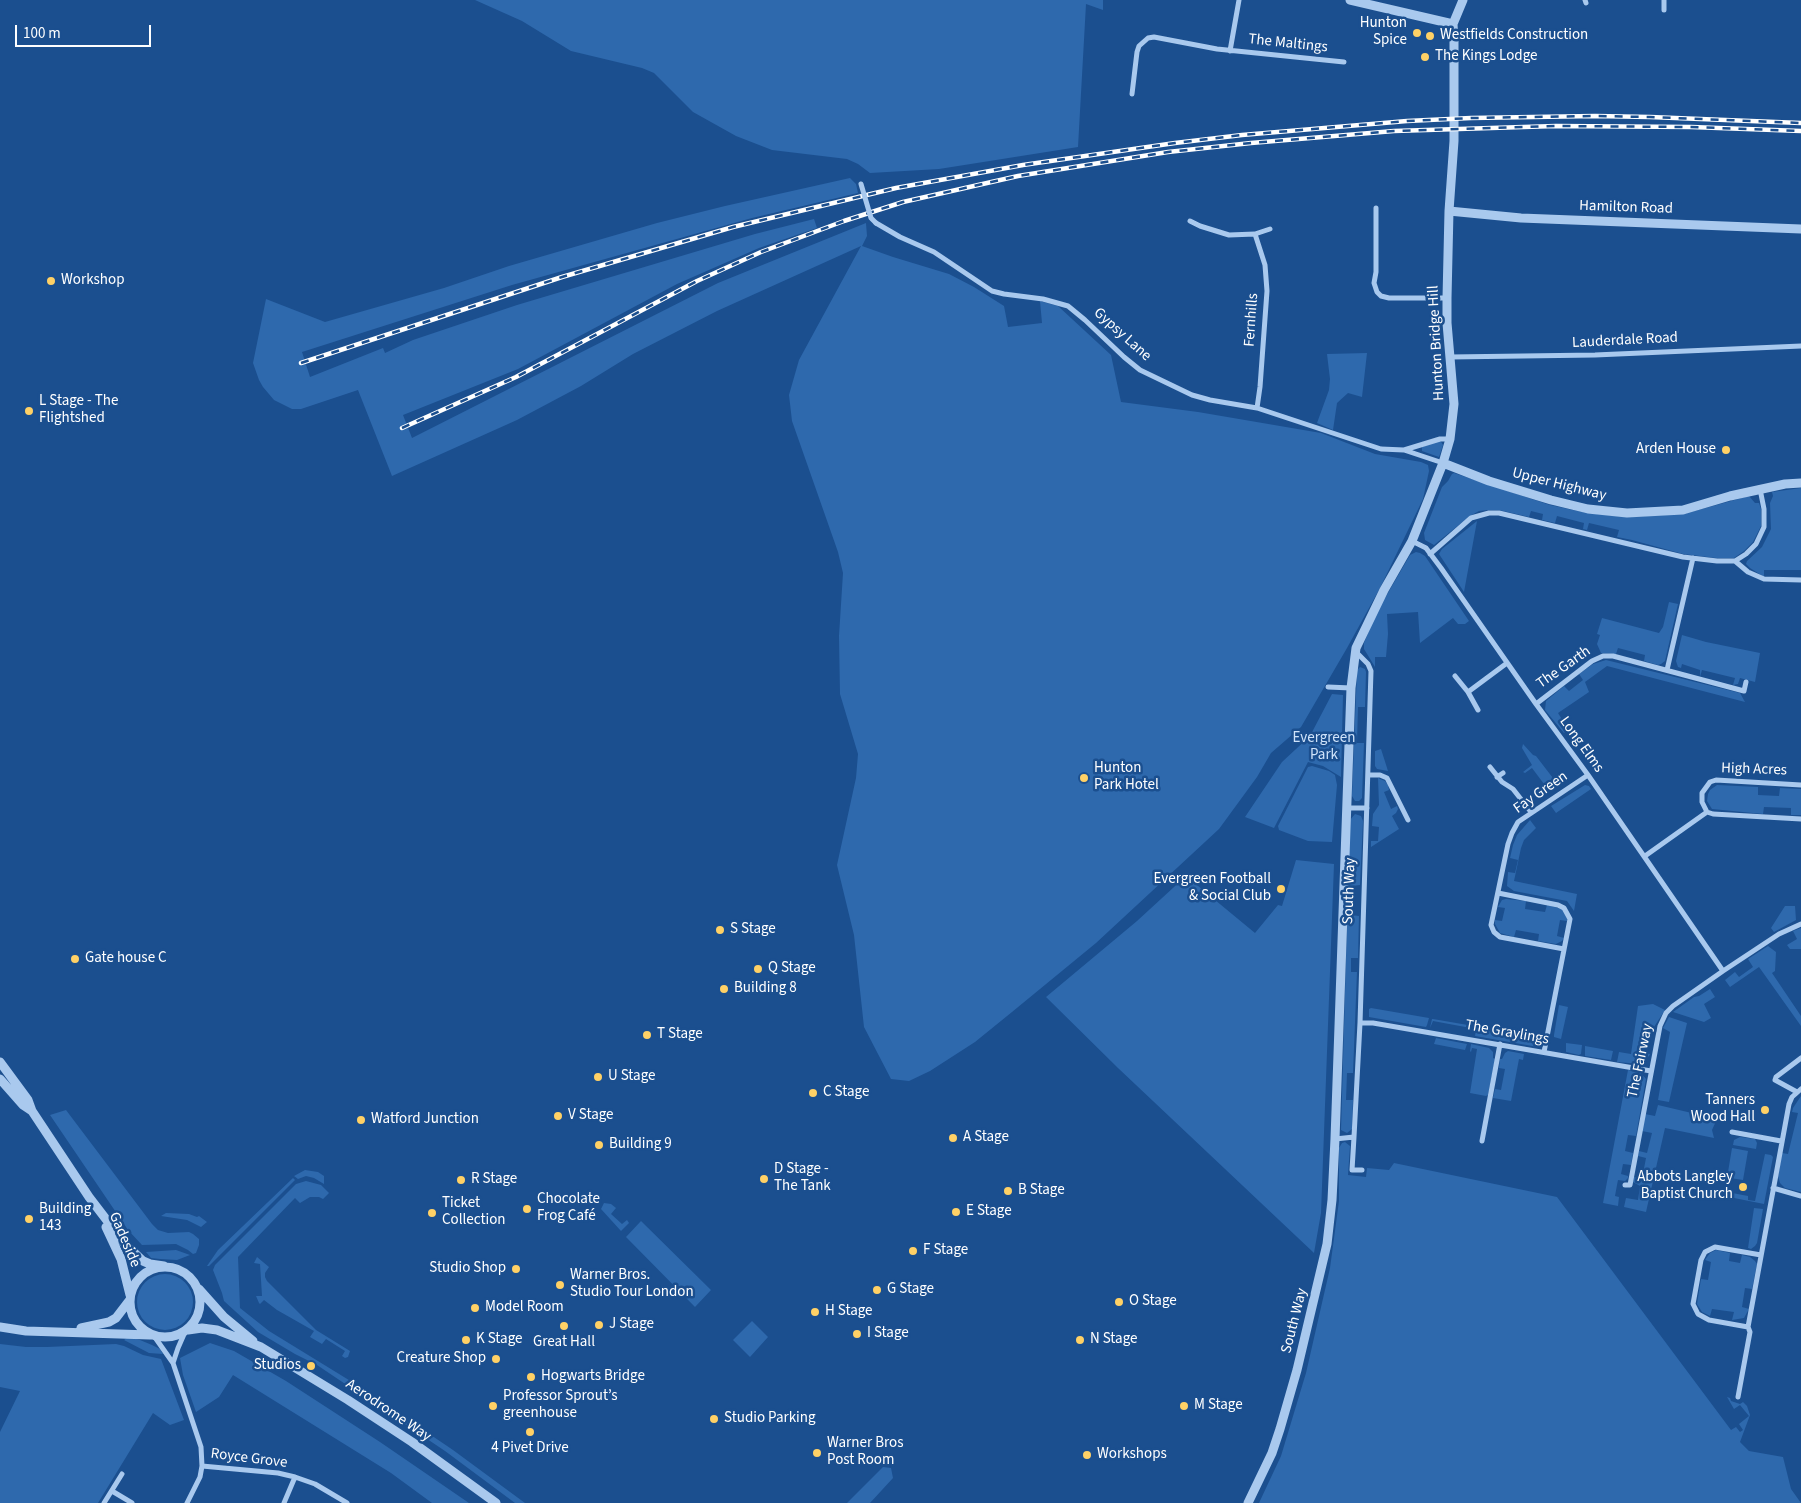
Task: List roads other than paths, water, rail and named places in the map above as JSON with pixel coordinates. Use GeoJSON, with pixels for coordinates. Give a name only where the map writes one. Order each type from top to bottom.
{"type":"FeatureCollection","features":[{"type":"Feature","properties":{"kind":"street","name":"The Maltings"},"geometry":{"type":"LineString","coordinates":[[1230,50],[1239,0]]}},
{"type":"Feature","properties":{"kind":"street"},"geometry":{"type":"LineString","coordinates":[[1350,0],[1453,24],[1463,0]]}},
{"type":"Feature","properties":{"kind":"street"},"geometry":{"type":"LineString","coordinates":[[1664,0],[1664,10]]}},
{"type":"Feature","properties":{"kind":"street","name":"Hunton Bridge Hill"},"geometry":{"type":"LineString","coordinates":[[1359,641],[1384,590],[1412,541],[1443,463],[1450,439],[1454,404],[1447,298],[1449,210],[1454,141],[1453,24]]}},
{"type":"Feature","properties":{"kind":"street","name":"The Maltings"},"geometry":{"type":"LineString","coordinates":[[1132,94],[1137,52],[1143,41],[1148,38],[1160,38],[1230,50],[1344,62]]}},
{"type":"Feature","properties":{"kind":"street","name":"Gypsy Lane"},"geometry":{"type":"LineString","coordinates":[[861,184],[872,218],[876,223],[934,252],[992,291],[1043,299],[1068,306],[1124,357],[1154,378],[1201,398],[1257,408],[1381,449],[1404,450],[1443,463]]}},
{"type":"Feature","properties":{"kind":"street"},"geometry":{"type":"LineString","coordinates":[[1376,208],[1376,272],[1374,283],[1377,292],[1381,296],[1390,298],[1447,298]]}},
{"type":"Feature","properties":{"kind":"street","name":"Hamilton Road"},"geometry":{"type":"LineString","coordinates":[[1449,210],[1527,218],[1801,230]]}},
{"type":"Feature","properties":{"kind":"street"},"geometry":{"type":"LineString","coordinates":[[1190,221],[1229,235],[1255,234],[1270,229]]}},
{"type":"Feature","properties":{"kind":"street","name":"Fernhills"},"geometry":{"type":"LineString","coordinates":[[1255,234],[1265,265],[1267,291],[1257,408]]}},
{"type":"Feature","properties":{"kind":"street","name":"Lauderdale Road"},"geometry":{"type":"LineString","coordinates":[[1450,357],[1595,355],[1801,346]]}},
{"type":"Feature","properties":{"kind":"street","name":"Gypsy Lane"},"geometry":{"type":"LineString","coordinates":[[1404,450],[1440,439],[1450,439]]}},
{"type":"Feature","properties":{"kind":"street","name":"Upper Highway"},"geometry":{"type":"LineString","coordinates":[[1443,463],[1489,481],[1551,500],[1588,509],[1627,513],[1683,510],[1760,489],[1801,483]]}},
{"type":"Feature","properties":{"kind":"street"},"geometry":{"type":"LineString","coordinates":[[1430,554],[1471,518],[1489,513],[1693,558],[1717,561],[1735,560],[1746,554],[1756,544],[1764,527],[1764,509],[1760,489]]}},
{"type":"Feature","properties":{"kind":"street","name":"Long Elms"},"geometry":{"type":"LineString","coordinates":[[1412,541],[1426,548],[1645,856],[1723,971]]}},
{"type":"Feature","properties":{"kind":"street"},"geometry":{"type":"LineString","coordinates":[[1667,670],[1693,558]]}},
{"type":"Feature","properties":{"kind":"street"},"geometry":{"type":"LineString","coordinates":[[1735,560],[1748,572],[1764,579],[1801,580]]}},
{"type":"Feature","properties":{"kind":"street","name":"South Way"},"geometry":{"type":"LineString","coordinates":[[1248,1503],[1272,1453],[1280,1429],[1297,1370],[1327,1244],[1332,1200],[1335,1139],[1351,688],[1359,641]]}},
{"type":"Feature","properties":{"kind":"street","name":"South Way"},"geometry":{"type":"LineString","coordinates":[[1356,652],[1371,671],[1360,1023],[1352,1170],[1362,1170]]}},
{"type":"Feature","properties":{"kind":"street","name":"The Garth"},"geometry":{"type":"LineString","coordinates":[[1536,704],[1592,661],[1603,656],[1613,656],[1744,691],[1746,682]]}},
{"type":"Feature","properties":{"kind":"street"},"geometry":{"type":"LineString","coordinates":[[1468,692],[1507,663]]}},
{"type":"Feature","properties":{"kind":"street"},"geometry":{"type":"LineString","coordinates":[[1455,676],[1468,692],[1478,710]]}},
{"type":"Feature","properties":{"kind":"street"},"geometry":{"type":"LineString","coordinates":[[1328,687],[1351,688]]}},
{"type":"Feature","properties":{"kind":"street"},"geometry":{"type":"LineString","coordinates":[[1490,767],[1497,778],[1513,789],[1532,812]]}},
{"type":"Feature","properties":{"kind":"street"},"geometry":{"type":"LineString","coordinates":[[1497,778],[1503,773]]}},
{"type":"Feature","properties":{"kind":"street"},"geometry":{"type":"LineString","coordinates":[[1368,775],[1380,775],[1387,778],[1408,820]]}},
{"type":"Feature","properties":{"kind":"street","name":"Fay Green"},"geometry":{"type":"LineString","coordinates":[[1564,949],[1504,938],[1496,934],[1491,925],[1508,844],[1518,822],[1588,775]]}},
{"type":"Feature","properties":{"kind":"street","name":"High Acres"},"geometry":{"type":"LineString","coordinates":[[1707,812],[1702,802],[1702,793],[1710,782],[1716,780],[1801,785]]}},
{"type":"Feature","properties":{"kind":"street"},"geometry":{"type":"LineString","coordinates":[[1346,808],[1367,808]]}},
{"type":"Feature","properties":{"kind":"street"},"geometry":{"type":"LineString","coordinates":[[1645,856],[1707,812],[1713,814],[1801,819]]}},
{"type":"Feature","properties":{"kind":"street"},"geometry":{"type":"LineString","coordinates":[[1498,893],[1564,908],[1570,919],[1544,1052]]}},
{"type":"Feature","properties":{"kind":"street","name":"The Fairway"},"geometry":{"type":"LineString","coordinates":[[1636,1189],[1627,1185],[1660,1026],[1666,1013],[1723,971],[1779,934],[1801,924]]}},
{"type":"Feature","properties":{"kind":"street","name":"The Graylings"},"geometry":{"type":"LineString","coordinates":[[1360,1023],[1374,1022],[1651,1071]]}},
{"type":"Feature","properties":{"kind":"street"},"geometry":{"type":"LineString","coordinates":[[1482,1141],[1500,1044]]}},
{"type":"Feature","properties":{"kind":"street"},"geometry":{"type":"LineString","coordinates":[[1738,1397],[1750,1332],[1748,1327],[1781,1141],[1789,1104],[1792,1097],[1799,1091],[1775,1080],[1776,1077],[1801,1058]]}},
{"type":"Feature","properties":{"kind":"street","name":"Gadeside"},"geometry":{"type":"LineString","coordinates":[[0,1062],[28,1100],[32,1112],[89,1197],[125,1244],[137,1256],[150,1264],[164,1266]]}},
{"type":"Feature","properties":{"kind":"street","name":"Gadeside"},"geometry":{"type":"LineString","coordinates":[[0,1079],[23,1106],[32,1112]]}},
{"type":"Feature","properties":{"kind":"street"},"geometry":{"type":"LineString","coordinates":[[1732,1132],[1781,1141]]}},
{"type":"Feature","properties":{"kind":"street"},"geometry":{"type":"LineString","coordinates":[[1335,1139],[1354,1137]]}},
{"type":"Feature","properties":{"kind":"street"},"geometry":{"type":"LineString","coordinates":[[1773,1188],[1801,1196]]}},
{"type":"Feature","properties":{"kind":"street","name":"Gadeside"},"geometry":{"type":"LineString","coordinates":[[89,1197],[115,1245],[130,1298]]}},
{"type":"Feature","properties":{"kind":"street"},"geometry":{"type":"LineString","coordinates":[[1748,1327],[1709,1320],[1698,1314],[1693,1304],[1702,1256],[1708,1249],[1715,1247],[1761,1255]]}},
{"type":"Feature","properties":{"kind":"street"},"geometry":{"type":"LineString","coordinates":[[59,1332],[109,1322],[116,1318],[130,1298],[140,1277],[150,1270],[164,1266],[180,1270],[190,1276],[199,1289],[201,1305],[199,1312],[186,1331],[173,1363]]}},
{"type":"Feature","properties":{"kind":"street","name":"Aerodrome Way"},"geometry":{"type":"LineString","coordinates":[[199,1289],[224,1317],[261,1347],[364,1411],[496,1503]]}},
{"type":"Feature","properties":{"kind":"street"},"geometry":{"type":"LineString","coordinates":[[130,1298],[133,1317],[137,1323],[152,1335],[173,1363],[197,1431],[201,1447],[202,1466],[200,1477],[186,1503]]}},
{"type":"Feature","properties":{"kind":"street"},"geometry":{"type":"LineString","coordinates":[[0,1327],[26,1331],[170,1337],[186,1331]]}},
{"type":"Feature","properties":{"kind":"street","name":"Aerodrome Way"},"geometry":{"type":"LineString","coordinates":[[186,1331],[202,1328],[217,1330],[261,1347]]}},
{"type":"Feature","properties":{"kind":"street","name":"Royce Grove"},"geometry":{"type":"LineString","coordinates":[[202,1466],[278,1473],[295,1477],[315,1484],[347,1503]]}},
{"type":"Feature","properties":{"kind":"street"},"geometry":{"type":"LineString","coordinates":[[104,1503],[122,1474]]}},
{"type":"Feature","properties":{"kind":"street"},"geometry":{"type":"LineString","coordinates":[[284,1503],[295,1477]]}},
{"type":"Feature","properties":{"kind":"street"},"geometry":{"type":"LineString","coordinates":[[112,1491],[132,1503]]}},
{"type":"Feature","properties":{"kind":"railway"},"geometry":{"type":"LineString","coordinates":[[301,363],[562,277],[733,227],[896,188],[1023,165],[1242,135],[1407,121],[1595,116],[1801,123]]}},
{"type":"Feature","properties":{"kind":"railway"},"geometry":{"type":"LineString","coordinates":[[402,428],[516,377],[697,281],[761,252],[844,221],[903,202],[1018,176],[1168,152],[1394,131],[1556,126],[1691,127],[1801,131]]}},
{"type":"Feature","properties":{"kind":"place","name":"Hunton Spice"},"geometry":{"type":"Point","coordinates":[1417,33]}},
{"type":"Feature","properties":{"kind":"place","name":"Westfields Construction"},"geometry":{"type":"Point","coordinates":[1430,36]}},
{"type":"Feature","properties":{"kind":"place","name":"The Kings Lodge"},"geometry":{"type":"Point","coordinates":[1425,57]}},
{"type":"Feature","properties":{"kind":"place","name":"Workshop"},"geometry":{"type":"Point","coordinates":[51,281]}},
{"type":"Feature","properties":{"kind":"place","name":"L Stage - The Flightshed"},"geometry":{"type":"Point","coordinates":[29,411]}},
{"type":"Feature","properties":{"kind":"place","name":"Arden House"},"geometry":{"type":"Point","coordinates":[1726,450]}},
{"type":"Feature","properties":{"kind":"place","name":"Hunton Park Hotel"},"geometry":{"type":"Point","coordinates":[1084,778]}},
{"type":"Feature","properties":{"kind":"place","name":"Evergreen Football & Social Club"},"geometry":{"type":"Point","coordinates":[1281,889]}},
{"type":"Feature","properties":{"kind":"place","name":"S Stage"},"geometry":{"type":"Point","coordinates":[720,930]}},
{"type":"Feature","properties":{"kind":"place","name":"Gate house C"},"geometry":{"type":"Point","coordinates":[75,959]}},
{"type":"Feature","properties":{"kind":"place","name":"Q Stage"},"geometry":{"type":"Point","coordinates":[758,969]}},
{"type":"Feature","properties":{"kind":"place","name":"Building 8"},"geometry":{"type":"Point","coordinates":[724,989]}},
{"type":"Feature","properties":{"kind":"place","name":"T Stage"},"geometry":{"type":"Point","coordinates":[647,1035]}},
{"type":"Feature","properties":{"kind":"place","name":"U Stage"},"geometry":{"type":"Point","coordinates":[598,1077]}},
{"type":"Feature","properties":{"kind":"place","name":"C Stage"},"geometry":{"type":"Point","coordinates":[813,1093]}},
{"type":"Feature","properties":{"kind":"place","name":"Tanners Wood Hall"},"geometry":{"type":"Point","coordinates":[1765,1110]}},
{"type":"Feature","properties":{"kind":"place","name":"V Stage"},"geometry":{"type":"Point","coordinates":[558,1116]}},
{"type":"Feature","properties":{"kind":"place","name":"Watford Junction"},"geometry":{"type":"Point","coordinates":[361,1120]}},
{"type":"Feature","properties":{"kind":"place","name":"A Stage"},"geometry":{"type":"Point","coordinates":[953,1138]}},
{"type":"Feature","properties":{"kind":"place","name":"Building 9"},"geometry":{"type":"Point","coordinates":[599,1145]}},
{"type":"Feature","properties":{"kind":"place","name":"D Stage - The Tank"},"geometry":{"type":"Point","coordinates":[764,1179]}},
{"type":"Feature","properties":{"kind":"place","name":"R Stage"},"geometry":{"type":"Point","coordinates":[461,1180]}},
{"type":"Feature","properties":{"kind":"place","name":"Abbots Langley Baptist Church"},"geometry":{"type":"Point","coordinates":[1743,1187]}},
{"type":"Feature","properties":{"kind":"place","name":"B Stage"},"geometry":{"type":"Point","coordinates":[1008,1191]}},
{"type":"Feature","properties":{"kind":"place","name":"Chocolate Frog Café"},"geometry":{"type":"Point","coordinates":[527,1209]}},
{"type":"Feature","properties":{"kind":"place","name":"E Stage"},"geometry":{"type":"Point","coordinates":[956,1212]}},
{"type":"Feature","properties":{"kind":"place","name":"Ticket Collection"},"geometry":{"type":"Point","coordinates":[432,1213]}},
{"type":"Feature","properties":{"kind":"place","name":"Building 143"},"geometry":{"type":"Point","coordinates":[29,1219]}},
{"type":"Feature","properties":{"kind":"place","name":"F Stage"},"geometry":{"type":"Point","coordinates":[913,1251]}},
{"type":"Feature","properties":{"kind":"place","name":"Studio Shop"},"geometry":{"type":"Point","coordinates":[516,1269]}},
{"type":"Feature","properties":{"kind":"place","name":"Warner Bros. Studio Tour London"},"geometry":{"type":"Point","coordinates":[560,1285]}},
{"type":"Feature","properties":{"kind":"place","name":"G Stage"},"geometry":{"type":"Point","coordinates":[877,1290]}},
{"type":"Feature","properties":{"kind":"place","name":"O Stage"},"geometry":{"type":"Point","coordinates":[1119,1302]}},
{"type":"Feature","properties":{"kind":"place","name":"Model Room"},"geometry":{"type":"Point","coordinates":[475,1308]}},
{"type":"Feature","properties":{"kind":"place","name":"H Stage"},"geometry":{"type":"Point","coordinates":[815,1312]}},
{"type":"Feature","properties":{"kind":"place","name":"J Stage"},"geometry":{"type":"Point","coordinates":[599,1325]}},
{"type":"Feature","properties":{"kind":"place","name":"Great Hall"},"geometry":{"type":"Point","coordinates":[564,1326]}},
{"type":"Feature","properties":{"kind":"place","name":"I Stage"},"geometry":{"type":"Point","coordinates":[857,1334]}},
{"type":"Feature","properties":{"kind":"place","name":"K Stage"},"geometry":{"type":"Point","coordinates":[466,1340]}},
{"type":"Feature","properties":{"kind":"place","name":"N Stage"},"geometry":{"type":"Point","coordinates":[1080,1340]}},
{"type":"Feature","properties":{"kind":"place","name":"Creature Shop"},"geometry":{"type":"Point","coordinates":[496,1359]}},
{"type":"Feature","properties":{"kind":"place","name":"Studios"},"geometry":{"type":"Point","coordinates":[311,1366]}},
{"type":"Feature","properties":{"kind":"place","name":"Hogwarts Bridge"},"geometry":{"type":"Point","coordinates":[531,1377]}},
{"type":"Feature","properties":{"kind":"place","name":"Professor Sprout’s greenhouse"},"geometry":{"type":"Point","coordinates":[493,1406]}},
{"type":"Feature","properties":{"kind":"place","name":"M Stage"},"geometry":{"type":"Point","coordinates":[1184,1406]}},
{"type":"Feature","properties":{"kind":"place","name":"Studio Parking"},"geometry":{"type":"Point","coordinates":[714,1419]}},
{"type":"Feature","properties":{"kind":"place","name":"4 Pivet Drive"},"geometry":{"type":"Point","coordinates":[530,1432]}},
{"type":"Feature","properties":{"kind":"place","name":"Warner Bros Post Room"},"geometry":{"type":"Point","coordinates":[817,1453]}},
{"type":"Feature","properties":{"kind":"place","name":"Workshops"},"geometry":{"type":"Point","coordinates":[1087,1455]}},
{"type":"Feature","properties":{"kind":"park label","name":"Evergreen Park"},"geometry":{"type":"Point","coordinates":[1324,748]}}]}
